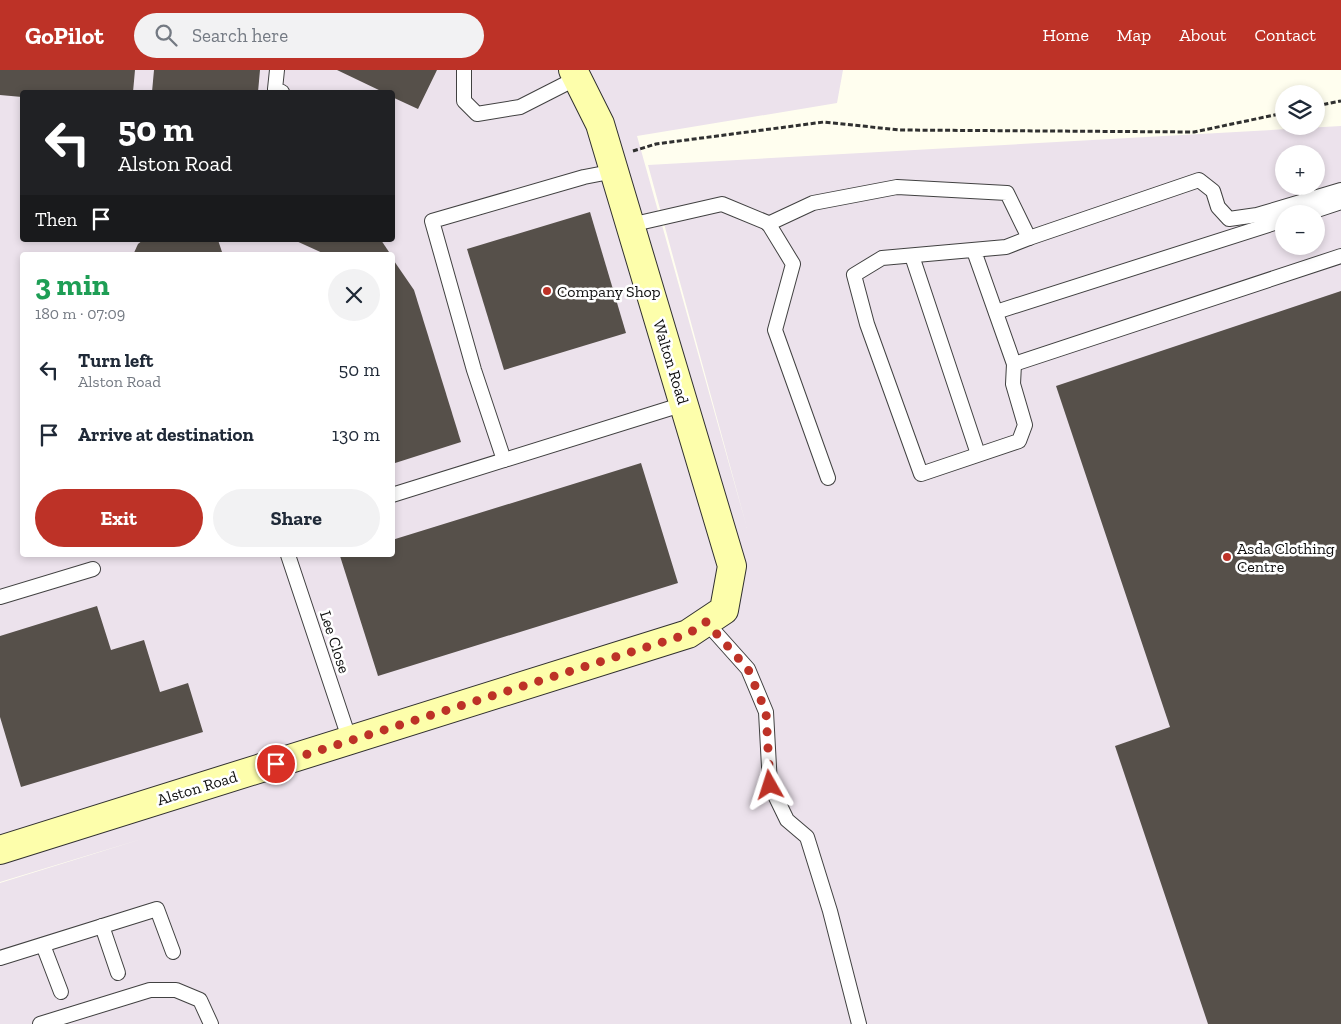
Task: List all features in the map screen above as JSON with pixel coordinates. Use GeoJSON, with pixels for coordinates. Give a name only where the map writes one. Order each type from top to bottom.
{"type":"FeatureCollection","features":[{"type":"Feature","properties":{"kind":"street","name":"Walton Road"},"geometry":{"type":"LineString","coordinates":[[575,74],[600,124],[732,566],[724,610],[706,622]]}},
{"type":"Feature","properties":{"kind":"street","name":"Alston Road"},"geometry":{"type":"LineString","coordinates":[[0,850],[688,634],[706,622]]}},
{"type":"Feature","properties":{"kind":"lane"},"geometry":{"type":"LineString","coordinates":[[277,70],[275,89],[277,90]]}},
{"type":"Feature","properties":{"kind":"lane"},"geometry":{"type":"LineString","coordinates":[[464,70],[464,101],[477,114],[520,107],[575,74]]}},
{"type":"Feature","properties":{"kind":"lane"},"geometry":{"type":"LineString","coordinates":[[504,460],[474,370],[432,221],[584,177],[613,165]]}},
{"type":"Feature","properties":{"kind":"lane"},"geometry":{"type":"LineString","coordinates":[[974,251],[1014,364],[1012,384],[1025,425],[1020,441],[921,474],[867,324],[854,275],[882,258],[1006,248],[1028,238],[1199,180],[1213,191],[1218,207],[1229,219],[1257,214],[1341,190]]}},
{"type":"Feature","properties":{"kind":"lane"},"geometry":{"type":"LineString","coordinates":[[768,224],[812,203],[897,187],[1007,194],[1028,238]]}},
{"type":"Feature","properties":{"kind":"lane"},"geometry":{"type":"LineString","coordinates":[[1325,207],[1341,202]]}},
{"type":"Feature","properties":{"kind":"lane"},"geometry":{"type":"LineString","coordinates":[[630,225],[722,204],[768,224],[793,264],[775,330],[828,478]]}},
{"type":"Feature","properties":{"kind":"lane"},"geometry":{"type":"LineString","coordinates":[[996,312],[1275,223]]}},
{"type":"Feature","properties":{"kind":"lane"},"geometry":{"type":"LineString","coordinates":[[912,256],[978,454]]}},
{"type":"Feature","properties":{"kind":"lane"},"geometry":{"type":"LineString","coordinates":[[1014,364],[1341,256]]}},
{"type":"Feature","properties":{"kind":"lane"},"geometry":{"type":"LineString","coordinates":[[395,494],[684,404]]}},
{"type":"Feature","properties":{"kind":"lane","name":"Lee Close"},"geometry":{"type":"LineString","coordinates":[[289,557],[350,741]]}},
{"type":"Feature","properties":{"kind":"lane"},"geometry":{"type":"LineString","coordinates":[[0,597],[93,569]]}},
{"type":"Feature","properties":{"kind":"lane"},"geometry":{"type":"LineString","coordinates":[[706,622],[748,669],[766,712],[770,785],[787,820],[808,837],[830,911],[859,1024]]}},
{"type":"Feature","properties":{"kind":"lane"},"geometry":{"type":"LineString","coordinates":[[0,958],[157,909],[173,952]]}},
{"type":"Feature","properties":{"kind":"lane"},"geometry":{"type":"LineString","coordinates":[[102,926],[118,973]]}},
{"type":"Feature","properties":{"kind":"lane"},"geometry":{"type":"LineString","coordinates":[[43,945],[61,992]]}},
{"type":"Feature","properties":{"kind":"lane"},"geometry":{"type":"LineString","coordinates":[[40,1024],[150,990],[176,990],[200,1000],[210,1024]]}},
{"type":"Feature","properties":{"kind":"path"},"geometry":{"type":"LineString","coordinates":[[1325,104],[1341,101]]}},
{"type":"Feature","properties":{"kind":"path"},"geometry":{"type":"LineString","coordinates":[[613,165],[656,144],[824,122],[900,130],[1194,132],[1275,115]]}},
{"type":"Feature","properties":{"kind":"shaded area"},"geometry":{"type":"Polygon","coordinates":[[[0,70],[843,70],[837,103],[637,136],[747,528],[648,165],[1275,130],[1275,135],[1325,135],[1325,127],[1341,126],[1341,1024],[0,1024],[0,883],[145,838],[0,882],[0,70]]]}},
{"type":"Feature","properties":{"kind":"building"},"geometry":{"type":"Polygon","coordinates":[[[0,70],[135,70],[133,90],[20,90],[20,97],[0,95],[0,70]]]}},
{"type":"Feature","properties":{"kind":"building"},"geometry":{"type":"Polygon","coordinates":[[[154,70],[260,70],[258,90],[152,90],[154,70]]]}},
{"type":"Feature","properties":{"kind":"building"},"geometry":{"type":"Polygon","coordinates":[[[337,70],[437,70],[418,109],[395,98],[395,90],[379,90],[337,70]]]}},
{"type":"Feature","properties":{"kind":"building","name":"Company Shop"},"geometry":{"type":"Polygon","coordinates":[[[590,212],[626,333],[504,370],[467,249],[590,212]]]}},
{"type":"Feature","properties":{"kind":"building"},"geometry":{"type":"Polygon","coordinates":[[[140,242],[219,242],[222,252],[134,252],[140,242]]]}},
{"type":"Feature","properties":{"kind":"building"},"geometry":{"type":"Polygon","coordinates":[[[298,242],[382,242],[389,252],[320,252],[298,242]]]}},
{"type":"Feature","properties":{"kind":"building"},"geometry":{"type":"Polygon","coordinates":[[[395,262],[414,290],[461,442],[395,463],[395,262]]]}},
{"type":"Feature","properties":{"kind":"building","name":"Asda Clothing Centre"},"geometry":{"type":"Polygon","coordinates":[[[1341,291],[1341,1024],[1208,1024],[1115,746],[1170,727],[1056,386],[1341,291]]]}},
{"type":"Feature","properties":{"kind":"building"},"geometry":{"type":"Polygon","coordinates":[[[641,463],[678,583],[378,676],[340,557],[395,557],[395,539],[641,463]]]}},
{"type":"Feature","properties":{"kind":"building"},"geometry":{"type":"Polygon","coordinates":[[[97,606],[111,650],[144,640],[160,692],[188,683],[203,732],[21,787],[0,717],[0,636],[97,606]]]}},
{"type":"Feature","properties":{"kind":"place","name":"Company Shop"},"geometry":{"type":"Point","coordinates":[547,291]}},
{"type":"Feature","properties":{"kind":"place","name":"Asda Clothing Centre"},"geometry":{"type":"Point","coordinates":[1227,557]}},
{"type":"Feature","properties":{"kind":"route"},"geometry":{"type":"LineString","coordinates":[[276,764],[688,634],[706,622],[748,669],[766,712],[766,752],[770,785]]}}]}
